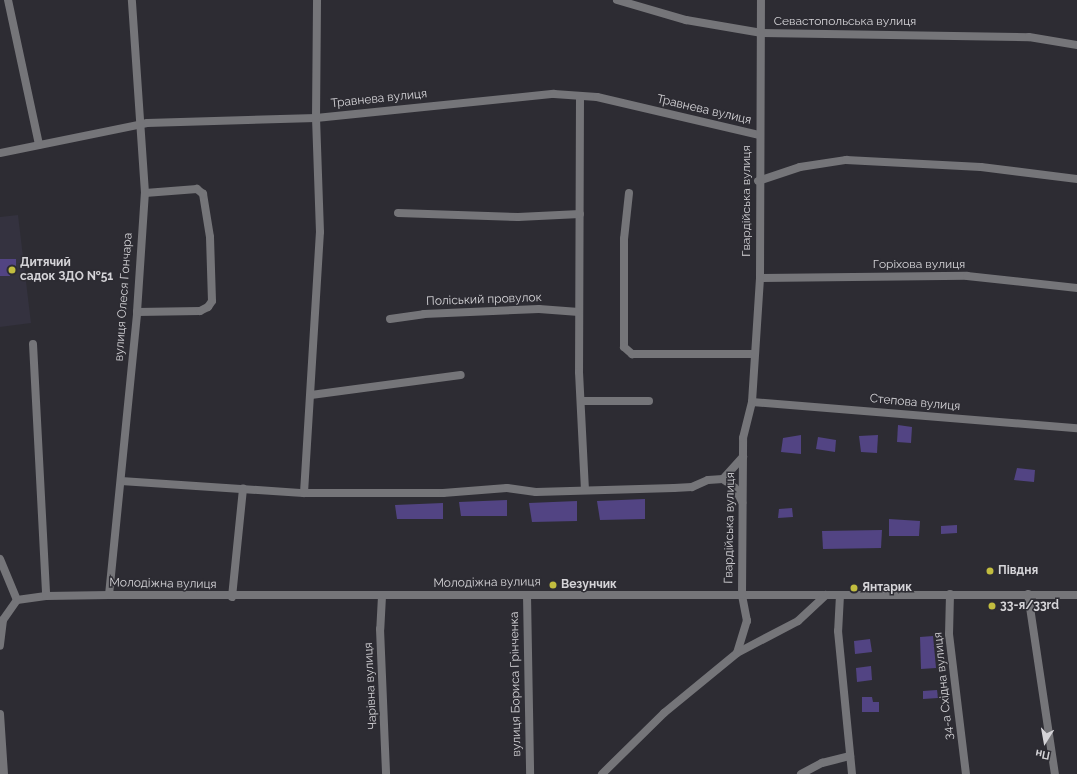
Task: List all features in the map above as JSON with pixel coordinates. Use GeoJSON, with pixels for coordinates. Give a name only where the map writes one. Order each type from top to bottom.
{"type":"FeatureCollection","features":[{"type":"Feature","properties":{"kind":"street"},"geometry":{"type":"LineString","coordinates":[[8,0],[39,146]]}},
{"type":"Feature","properties":{"kind":"street","name":"вулиця Олеся Гончара"},"geometry":{"type":"LineString","coordinates":[[109,595],[137,312],[145,193],[138,125],[132,0]]}},
{"type":"Feature","properties":{"kind":"street"},"geometry":{"type":"LineString","coordinates":[[304,493],[320,232],[316,118],[317,0]]}},
{"type":"Feature","properties":{"kind":"street","name":"Севастопольська вулиця"},"geometry":{"type":"LineString","coordinates":[[617,0],[686,20],[762,33],[1029,37],[1077,45]]}},
{"type":"Feature","properties":{"kind":"street","name":"Гвардійська вулиця"},"geometry":{"type":"LineString","coordinates":[[737,653],[747,621],[742,595],[743,438],[752,402],[753,354],[760,278],[758,181],[762,33],[761,0]]}},
{"type":"Feature","properties":{"kind":"street","name":"Травнева вулиця"},"geometry":{"type":"LineString","coordinates":[[0,153],[138,125],[316,118],[554,94],[597,97],[759,135]]}},
{"type":"Feature","properties":{"kind":"street"},"geometry":{"type":"LineString","coordinates":[[580,96],[579,312],[585,490]]}},
{"type":"Feature","properties":{"kind":"street"},"geometry":{"type":"LineString","coordinates":[[758,181],[800,168],[846,160],[981,167],[1077,179]]}},
{"type":"Feature","properties":{"kind":"street"},"geometry":{"type":"LineString","coordinates":[[137,312],[200,310],[208,307],[212,301],[210,237],[204,194],[197,189],[145,193]]}},
{"type":"Feature","properties":{"kind":"street"},"geometry":{"type":"LineString","coordinates":[[629,193],[624,239],[624,348],[632,354],[753,354]]}},
{"type":"Feature","properties":{"kind":"street"},"geometry":{"type":"LineString","coordinates":[[398,212],[518,216],[580,214]]}},
{"type":"Feature","properties":{"kind":"street","name":"Горіхова вулиця"},"geometry":{"type":"LineString","coordinates":[[760,278],[967,276],[1077,288]]}},
{"type":"Feature","properties":{"kind":"street","name":"Поліський провулок"},"geometry":{"type":"LineString","coordinates":[[390,319],[424,314],[539,309],[579,312]]}},
{"type":"Feature","properties":{"kind":"street"},"geometry":{"type":"LineString","coordinates":[[33,344],[46,596]]}},
{"type":"Feature","properties":{"kind":"street"},"geometry":{"type":"LineString","coordinates":[[311,395],[461,375]]}},
{"type":"Feature","properties":{"kind":"street"},"geometry":{"type":"LineString","coordinates":[[581,402],[650,401]]}},
{"type":"Feature","properties":{"kind":"street","name":"Степова вулиця"},"geometry":{"type":"LineString","coordinates":[[752,402],[1077,428]]}},
{"type":"Feature","properties":{"kind":"street"},"geometry":{"type":"LineString","coordinates":[[723,479],[743,457]]}},
{"type":"Feature","properties":{"kind":"street"},"geometry":{"type":"LineString","coordinates":[[121,481],[304,493],[443,493],[507,488],[536,492],[692,487],[708,480],[723,479],[735,488],[743,502]]}},
{"type":"Feature","properties":{"kind":"street"},"geometry":{"type":"LineString","coordinates":[[232,597],[244,489]]}},
{"type":"Feature","properties":{"kind":"street"},"geometry":{"type":"LineString","coordinates":[[0,559],[17,600],[3,620],[0,646]]}},
{"type":"Feature","properties":{"kind":"street","name":"Молодіжна вулиця"},"geometry":{"type":"LineString","coordinates":[[17,600],[46,596],[109,595],[232,597],[527,594],[1077,595]]}},
{"type":"Feature","properties":{"kind":"street","name":"вулиця Бориса Грінченка"},"geometry":{"type":"LineString","coordinates":[[527,594],[530,774]]}},
{"type":"Feature","properties":{"kind":"street","name":"34-а Східна вулиця"},"geometry":{"type":"LineString","coordinates":[[950,594],[949,634],[966,774]]}},
{"type":"Feature","properties":{"kind":"street"},"geometry":{"type":"LineString","coordinates":[[1028,594],[1055,774]]}},
{"type":"Feature","properties":{"kind":"street"},"geometry":{"type":"LineString","coordinates":[[602,774],[664,713],[737,653],[798,621],[826,595]]}},
{"type":"Feature","properties":{"kind":"street"},"geometry":{"type":"LineString","coordinates":[[840,595],[838,631],[852,774]]}},
{"type":"Feature","properties":{"kind":"street","name":"Чарівна вулиця"},"geometry":{"type":"LineString","coordinates":[[382,596],[380,629],[386,774]]}},
{"type":"Feature","properties":{"kind":"street"},"geometry":{"type":"LineString","coordinates":[[0,714],[4,774]]}},
{"type":"Feature","properties":{"kind":"street"},"geometry":{"type":"LineString","coordinates":[[801,774],[822,763],[850,756]]}},
{"type":"Feature","properties":{"kind":"shaded area","name":"Дитячий садок ЗДО №51"},"geometry":{"type":"Polygon","coordinates":[[[18,215],[31,323],[0,327],[0,217],[18,215]]]}},
{"type":"Feature","properties":{"kind":"building"},"geometry":{"type":"Polygon","coordinates":[[[0,259],[16,259],[16,272],[10,272],[10,276],[0,276],[0,259]]]}},
{"type":"Feature","properties":{"kind":"building"},"geometry":{"type":"Polygon","coordinates":[[[898,425],[912,427],[911,443],[897,442],[898,425]]]}},
{"type":"Feature","properties":{"kind":"building"},"geometry":{"type":"Polygon","coordinates":[[[801,435],[801,454],[781,452],[783,438],[801,435]]]}},
{"type":"Feature","properties":{"kind":"building"},"geometry":{"type":"Polygon","coordinates":[[[878,435],[877,453],[861,452],[859,436],[878,435]]]}},
{"type":"Feature","properties":{"kind":"building"},"geometry":{"type":"Polygon","coordinates":[[[818,437],[836,440],[835,452],[816,449],[818,437]]]}},
{"type":"Feature","properties":{"kind":"building"},"geometry":{"type":"Polygon","coordinates":[[[1017,468],[1035,470],[1034,482],[1014,480],[1017,468]]]}},
{"type":"Feature","properties":{"kind":"building"},"geometry":{"type":"Polygon","coordinates":[[[645,499],[645,519],[600,520],[597,501],[645,499]]]}},
{"type":"Feature","properties":{"kind":"building"},"geometry":{"type":"Polygon","coordinates":[[[507,500],[507,516],[461,516],[459,502],[507,500]]]}},
{"type":"Feature","properties":{"kind":"building"},"geometry":{"type":"Polygon","coordinates":[[[577,501],[577,521],[532,522],[529,503],[577,501]]]}},
{"type":"Feature","properties":{"kind":"building"},"geometry":{"type":"Polygon","coordinates":[[[443,503],[443,519],[397,519],[395,505],[443,503]]]}},
{"type":"Feature","properties":{"kind":"building"},"geometry":{"type":"Polygon","coordinates":[[[792,508],[793,517],[778,518],[779,509],[792,508]]]}},
{"type":"Feature","properties":{"kind":"building"},"geometry":{"type":"Polygon","coordinates":[[[889,519],[920,521],[919,536],[889,536],[889,519]]]}},
{"type":"Feature","properties":{"kind":"building"},"geometry":{"type":"Polygon","coordinates":[[[957,525],[957,533],[941,534],[941,526],[957,525]]]}},
{"type":"Feature","properties":{"kind":"building"},"geometry":{"type":"Polygon","coordinates":[[[882,530],[881,548],[823,549],[822,531],[882,530]]]}},
{"type":"Feature","properties":{"kind":"building"},"geometry":{"type":"Polygon","coordinates":[[[933,636],[936,668],[921,669],[920,637],[933,636]]]}},
{"type":"Feature","properties":{"kind":"building"},"geometry":{"type":"Polygon","coordinates":[[[870,639],[872,652],[855,654],[854,641],[870,639]]]}},
{"type":"Feature","properties":{"kind":"building"},"geometry":{"type":"Polygon","coordinates":[[[871,666],[872,680],[857,682],[856,668],[871,666]]]}},
{"type":"Feature","properties":{"kind":"building"},"geometry":{"type":"Polygon","coordinates":[[[937,690],[938,698],[923,699],[923,691],[937,690]]]}},
{"type":"Feature","properties":{"kind":"building"},"geometry":{"type":"Polygon","coordinates":[[[862,697],[872,697],[873,702],[879,702],[879,712],[862,712],[862,697]]]}},
{"type":"Feature","properties":{"kind":"place","name":"Дитячий садок ЗДО №51"},"geometry":{"type":"Point","coordinates":[12,270]}},
{"type":"Feature","properties":{"kind":"place","name":"Півдня"},"geometry":{"type":"Point","coordinates":[990,571]}},
{"type":"Feature","properties":{"kind":"place","name":"Везунчик"},"geometry":{"type":"Point","coordinates":[553,585]}},
{"type":"Feature","properties":{"kind":"place","name":"Янтарик"},"geometry":{"type":"Point","coordinates":[854,588]}},
{"type":"Feature","properties":{"kind":"place","name":"33-я/33rd"},"geometry":{"type":"Point","coordinates":[992,606]}}]}
